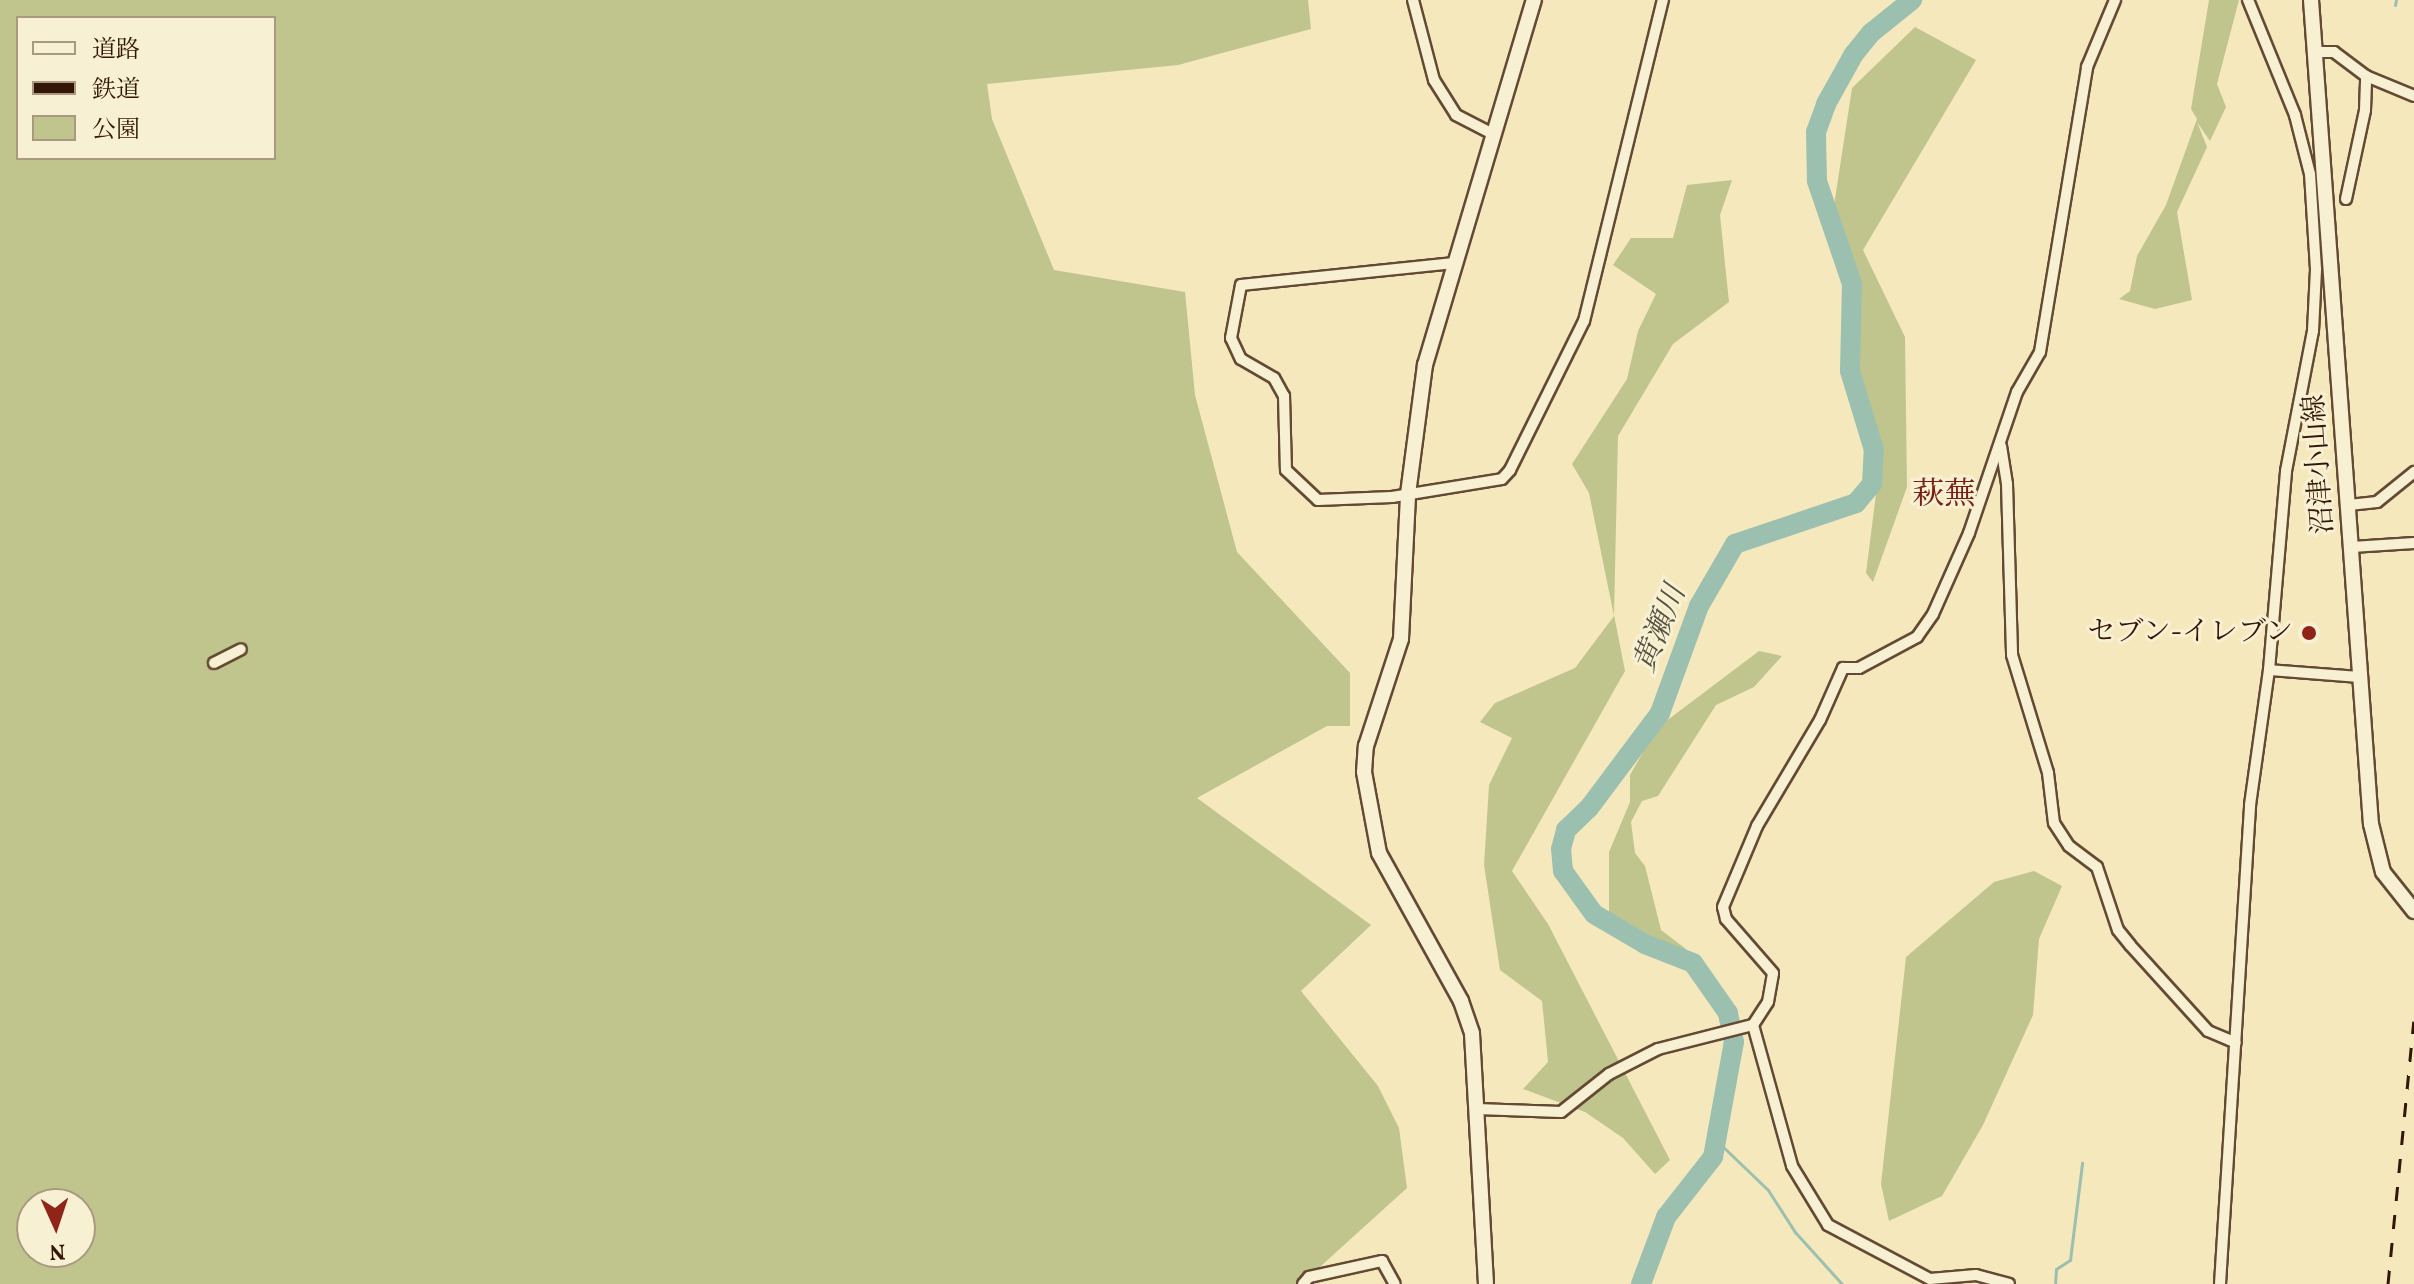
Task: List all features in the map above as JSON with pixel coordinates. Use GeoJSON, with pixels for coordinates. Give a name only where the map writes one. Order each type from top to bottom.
{"type":"FeatureCollection","features":[{"type":"Feature","properties":{"kind":"street"},"geometry":{"type":"LineString","coordinates":[[1413,0],[1434,80],[1456,115],[1493,134]]}},
{"type":"Feature","properties":{"kind":"street"},"geometry":{"type":"LineString","coordinates":[[1486,1284],[1472,1033],[1461,1001],[1379,853],[1365,798],[1366,746],[1401,639],[1408,494],[1425,365],[1534,0]]}},
{"type":"Feature","properties":{"kind":"street"},"geometry":{"type":"LineString","coordinates":[[1454,263],[1241,285],[1233,306],[1231,338],[1241,359],[1274,378],[1284,396],[1282,458],[1292,481],[1318,500],[1332,502],[1408,494],[1502,479],[1517,458],[1584,321],[1663,0]]}},
{"type":"Feature","properties":{"kind":"street"},"geometry":{"type":"LineString","coordinates":[[2009,1284],[1976,1275],[1950,1282],[1930,1279],[1828,1225],[1792,1166],[1750,1026],[1774,983],[1773,973],[1726,919],[1723,907],[1736,875],[1843,668],[1859,668],[1917,637],[1927,626],[1969,533],[2017,392],[2040,352],[2087,67],[2115,0]]}},
{"type":"Feature","properties":{"kind":"street"},"geometry":{"type":"LineString","coordinates":[[2220,1284],[2250,805],[2269,670],[2279,527],[2324,270],[2310,174],[2295,115],[2248,0]]}},
{"type":"Feature","properties":{"kind":"street","name":"沼津小山線"},"geometry":{"type":"LineString","coordinates":[[2311,0],[2324,270],[2349,505],[2377,855],[2395,891],[2414,911]]}},
{"type":"Feature","properties":{"kind":"street"},"geometry":{"type":"LineString","coordinates":[[2315,52],[2334,52],[2366,76],[2414,96]]}},
{"type":"Feature","properties":{"kind":"street"},"geometry":{"type":"LineString","coordinates":[[2346,199],[2365,110],[2366,76]]}},
{"type":"Feature","properties":{"kind":"street"},"geometry":{"type":"LineString","coordinates":[[2000,443],[2007,484],[2012,655],[2048,773],[2054,823],[2069,846],[2097,867],[2118,930],[2130,945],[2208,1031],[2236,1043]]}},
{"type":"Feature","properties":{"kind":"street"},"geometry":{"type":"LineString","coordinates":[[2349,505],[2377,502],[2414,472]]}},
{"type":"Feature","properties":{"kind":"street"},"geometry":{"type":"LineString","coordinates":[[2352,547],[2414,543]]}},
{"type":"Feature","properties":{"kind":"street"},"geometry":{"type":"LineString","coordinates":[[214,663],[241,649]]}},
{"type":"Feature","properties":{"kind":"street"},"geometry":{"type":"LineString","coordinates":[[2269,670],[2361,677]]}},
{"type":"Feature","properties":{"kind":"street"},"geometry":{"type":"LineString","coordinates":[[1477,1109],[1561,1112],[1609,1074],[1642,1058],[1750,1026]]}},
{"type":"Feature","properties":{"kind":"street"},"geometry":{"type":"LineString","coordinates":[[1303,1284],[1309,1277],[1382,1261],[1395,1284]]}},
{"type":"Feature","properties":{"kind":"green space"},"geometry":{"type":"Polygon","coordinates":[[[0,0],[1308,0],[1311,29],[1178,65],[987,84],[992,119],[1054,270],[1185,292],[1195,395],[1237,552],[1350,673],[1350,726],[1327,726],[1197,798],[1371,925],[1301,991],[1378,1086],[1399,1128],[1407,1188],[1301,1284],[0,1284],[0,0]]]}},
{"type":"Feature","properties":{"kind":"green space"},"geometry":{"type":"Polygon","coordinates":[[[2209,0],[2239,0],[2217,84],[2226,107],[2210,141],[2197,122],[2207,147],[2177,212],[2192,300],[2155,309],[2119,299],[2130,291],[2137,256],[2166,205],[2197,119],[2191,109],[2209,0]]]}},
{"type":"Feature","properties":{"kind":"green space"},"geometry":{"type":"Polygon","coordinates":[[[1915,27],[1976,60],[1863,250],[1905,337],[1907,487],[1873,582],[1866,573],[1882,447],[1858,373],[1853,298],[1831,225],[1852,88],[1915,27]]]}},
{"type":"Feature","properties":{"kind":"green space"},"geometry":{"type":"Polygon","coordinates":[[[1732,180],[1720,215],[1729,302],[1673,344],[1618,436],[1614,615],[1625,671],[1512,871],[1548,924],[1670,1160],[1655,1174],[1623,1138],[1585,1112],[1523,1089],[1548,1062],[1542,1001],[1500,970],[1484,865],[1489,785],[1512,738],[1480,722],[1495,703],[1575,668],[1614,616],[1589,493],[1572,464],[1627,379],[1638,331],[1656,294],[1613,265],[1631,238],[1673,238],[1687,185],[1732,180]]]}},
{"type":"Feature","properties":{"kind":"green space"},"geometry":{"type":"Polygon","coordinates":[[[1759,651],[1782,656],[1754,687],[1716,705],[1658,796],[1642,801],[1631,822],[1635,853],[1645,866],[1661,930],[1686,949],[1678,957],[1609,919],[1609,852],[1630,802],[1630,775],[1657,728],[1759,651]]]}},
{"type":"Feature","properties":{"kind":"green space"},"geometry":{"type":"Polygon","coordinates":[[[2034,871],[2062,886],[2039,939],[2033,1015],[1983,1125],[1942,1196],[1889,1221],[1881,1184],[1906,957],[1994,882],[2034,871]]]}},
{"type":"Feature","properties":{"kind":"waterway","name":"黄瀬川"},"geometry":{"type":"LineString","coordinates":[[1641,1284],[1666,1217],[1713,1157],[1734,1042],[1728,1013],[1693,963],[1645,944],[1594,914],[1563,871],[1561,849],[1566,830],[1589,808],[1660,713],[1699,606],[1735,544],[1856,503],[1872,484],[1874,450],[1850,371],[1852,284],[1817,181],[1816,132],[1826,104],[1854,54],[1871,33],[1912,0]]}},
{"type":"Feature","properties":{"kind":"waterway"},"geometry":{"type":"LineString","coordinates":[[2395,5],[2396,0]]}},
{"type":"Feature","properties":{"kind":"waterway"},"geometry":{"type":"LineString","coordinates":[[1718,1142],[1768,1190],[1795,1232],[1842,1284]]}},
{"type":"Feature","properties":{"kind":"waterway"},"geometry":{"type":"LineString","coordinates":[[2055,1284],[2056,1269],[2070,1260],[2082,1163]]}},
{"type":"Feature","properties":{"kind":"railway"},"geometry":{"type":"LineString","coordinates":[[2388,1284],[2414,1021]]}},
{"type":"Feature","properties":{"kind":"place","name":"セブン-イレブン"},"geometry":{"type":"Point","coordinates":[2309,633]}},
{"type":"Feature","properties":{"kind":"district","name":"萩蕪"},"geometry":{"type":"Point","coordinates":[1944,496]}}]}
